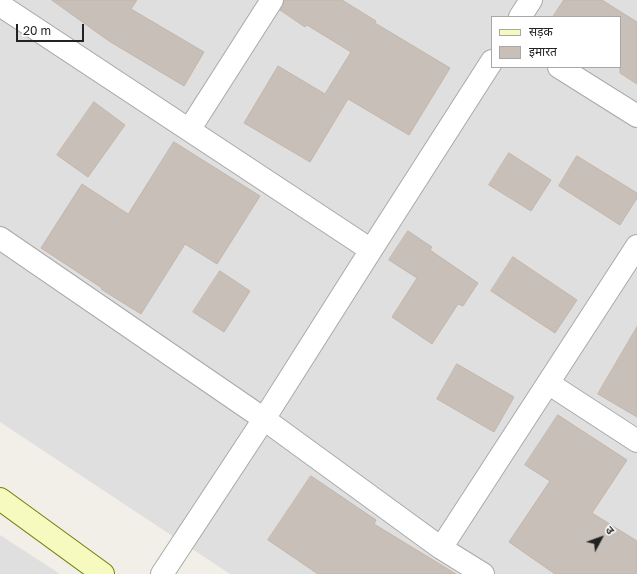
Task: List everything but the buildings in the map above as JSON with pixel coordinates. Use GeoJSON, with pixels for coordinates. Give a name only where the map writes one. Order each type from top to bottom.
{"type":"FeatureCollection","features":[{"type":"Feature","properties":{"kind":"street"},"geometry":{"type":"LineString","coordinates":[[189,130],[272,0]]}},
{"type":"Feature","properties":{"kind":"street"},"geometry":{"type":"LineString","coordinates":[[521,16],[531,0]]}},
{"type":"Feature","properties":{"kind":"street"},"geometry":{"type":"LineString","coordinates":[[12,7],[189,130],[371,250]]}},
{"type":"Feature","properties":{"kind":"street"},"geometry":{"type":"LineString","coordinates":[[162,574],[264,419],[491,63]]}},
{"type":"Feature","properties":{"kind":"street"},"geometry":{"type":"LineString","coordinates":[[561,68],[637,116]]}},
{"type":"Feature","properties":{"kind":"street"},"geometry":{"type":"LineString","coordinates":[[0,238],[264,419],[441,548],[483,574]]}},
{"type":"Feature","properties":{"kind":"street"},"geometry":{"type":"LineString","coordinates":[[441,548],[637,246]]}},
{"type":"Feature","properties":{"kind":"street"},"geometry":{"type":"LineString","coordinates":[[548,383],[637,440]]}},
{"type":"Feature","properties":{"kind":"street"},"geometry":{"type":"LineString","coordinates":[[0,499],[102,574]]}},
{"type":"Feature","properties":{"kind":"shaded area"},"geometry":{"type":"Polygon","coordinates":[[[0,0],[637,0],[637,574],[230,574],[0,422],[0,0]]]}},
{"type":"Feature","properties":{"kind":"shaded area"},"geometry":{"type":"Polygon","coordinates":[[[0,535],[60,574],[0,574],[0,535]]]}}]}
